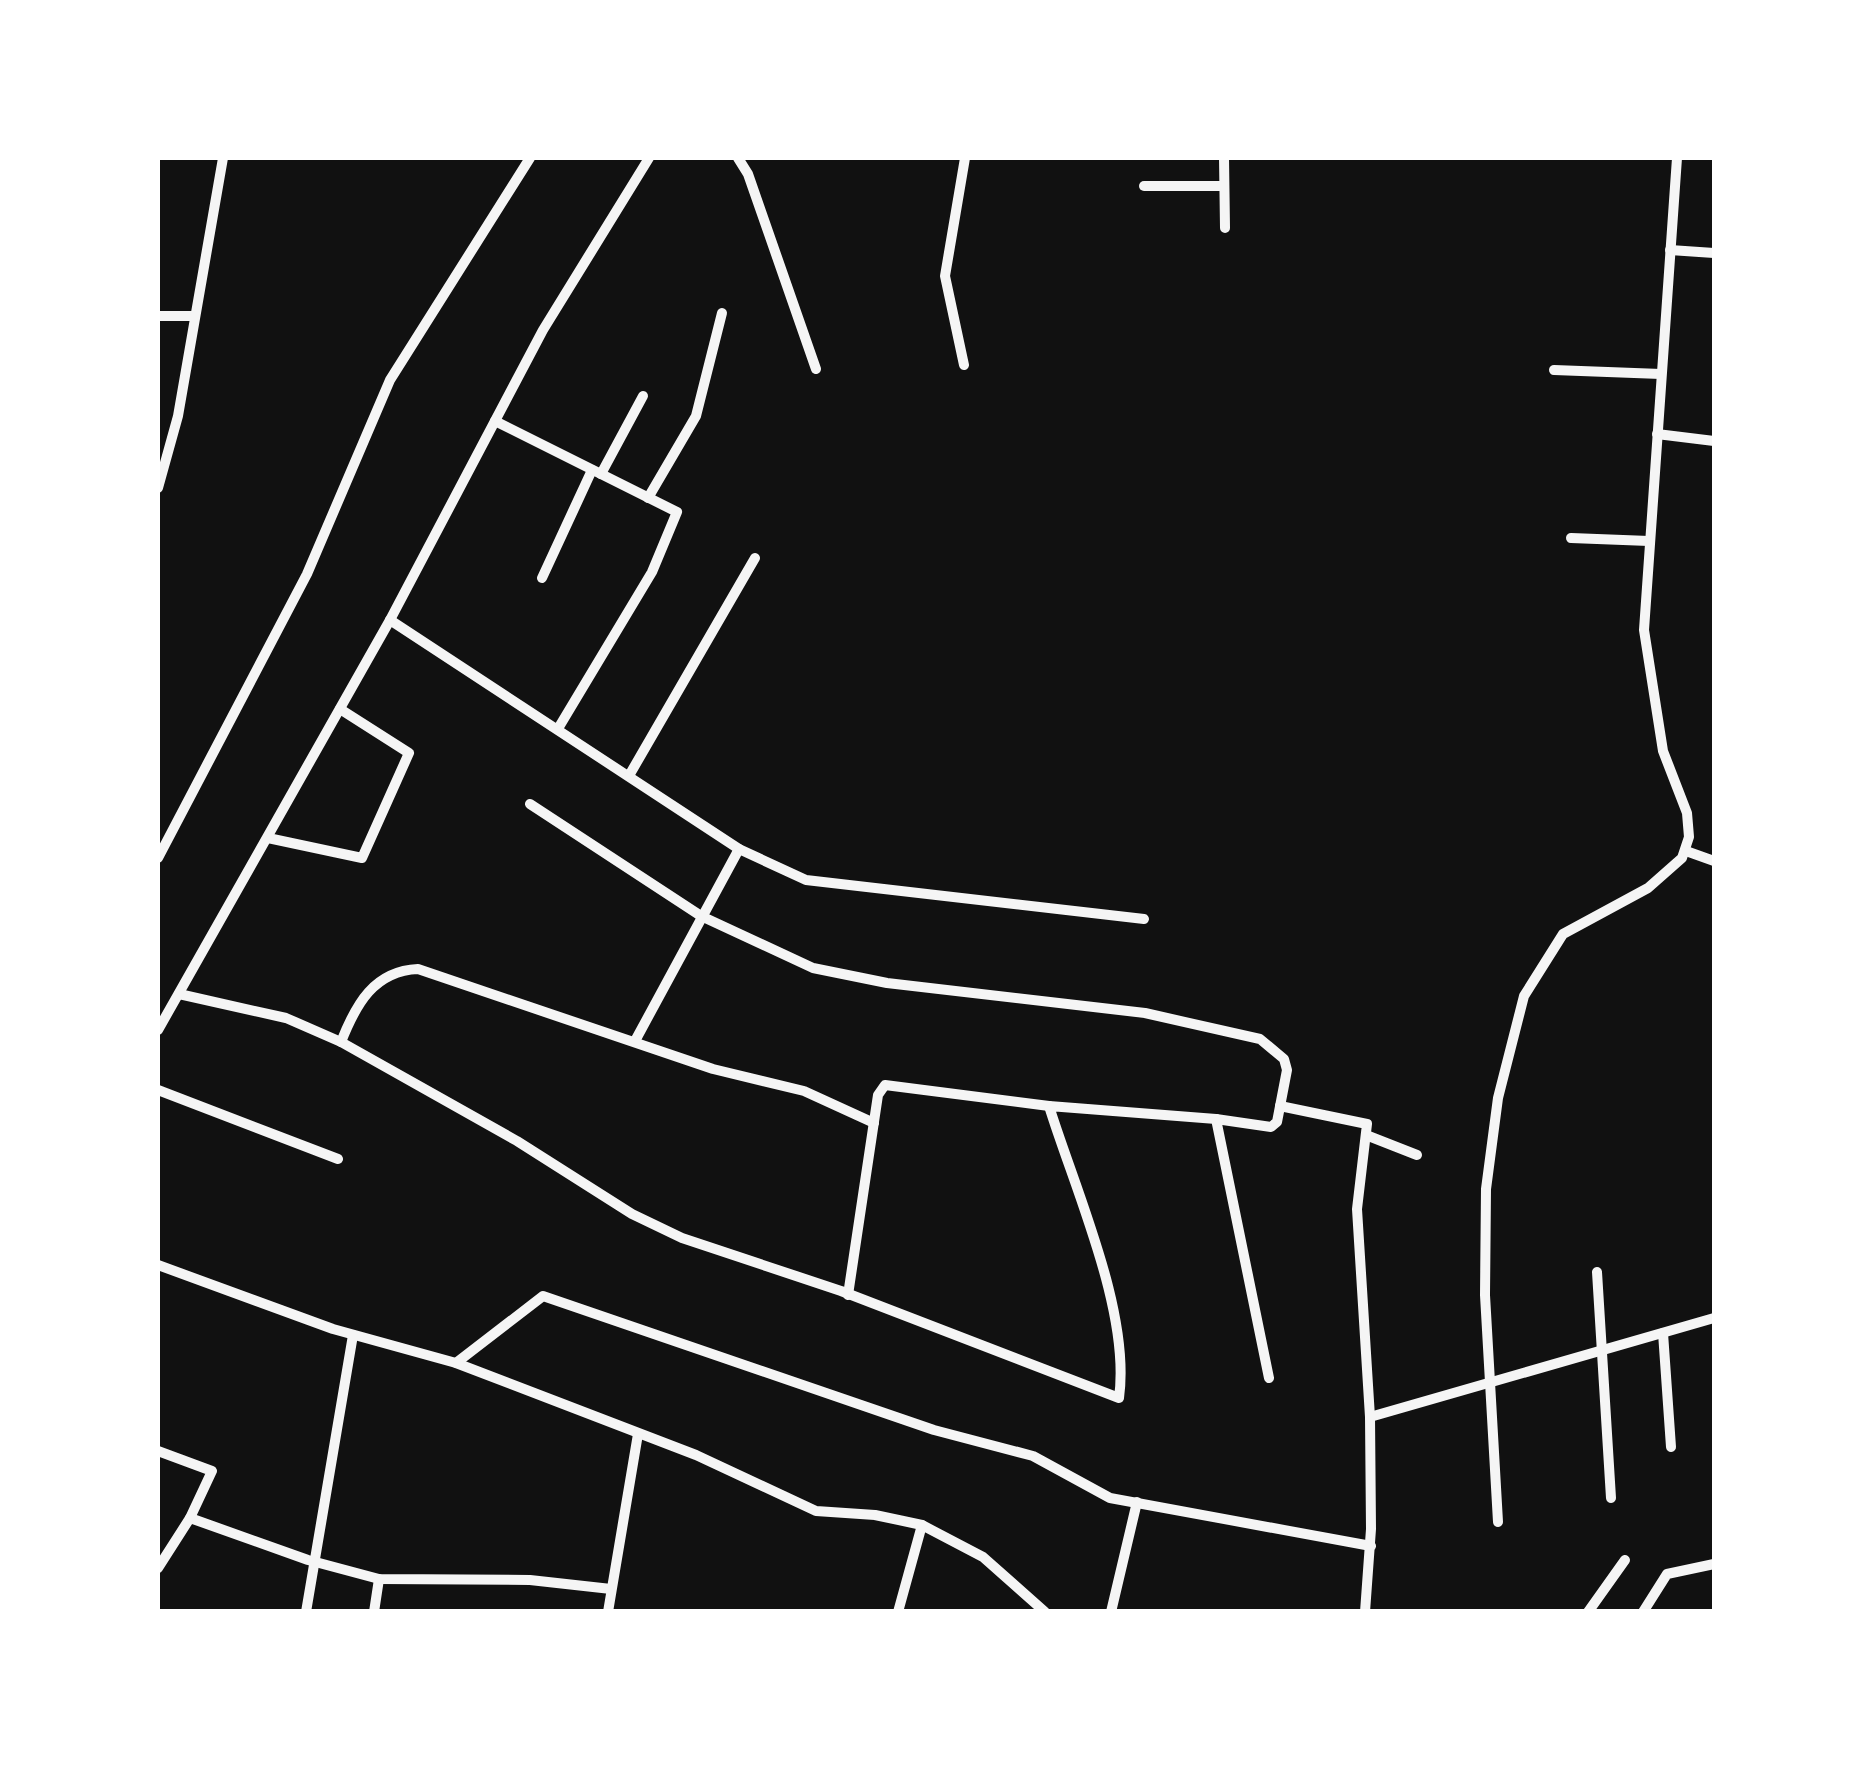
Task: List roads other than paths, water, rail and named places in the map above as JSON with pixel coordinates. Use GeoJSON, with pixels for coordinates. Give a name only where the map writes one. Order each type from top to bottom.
{"type":"FeatureCollection","features":[{"type":"Feature","properties":{"kind":"street"},"geometry":{"type":"LineString","coordinates":[[158,488],[178,416],[223,158]]}},
{"type":"Feature","properties":{"kind":"street"},"geometry":{"type":"LineString","coordinates":[[158,858],[307,574],[390,380],[530,158]]}},
{"type":"Feature","properties":{"kind":"street"},"geometry":{"type":"LineString","coordinates":[[158,1030],[390,620],[543,330],[649,158]]}},
{"type":"Feature","properties":{"kind":"street"},"geometry":{"type":"LineString","coordinates":[[738,158],[748,174],[816,369]]}},
{"type":"Feature","properties":{"kind":"street"},"geometry":{"type":"LineString","coordinates":[[964,366],[945,276],[966,158]]}},
{"type":"Feature","properties":{"kind":"street"},"geometry":{"type":"LineString","coordinates":[[1224,158],[1225,228]]}},
{"type":"Feature","properties":{"kind":"street"},"geometry":{"type":"LineString","coordinates":[[1498,1522],[1484,1256],[1488,1160],[1524,996],[1563,934],[1648,888],[1686,851],[1687,813],[1663,752],[1644,630],[1677,158]]}},
{"type":"Feature","properties":{"kind":"street"},"geometry":{"type":"LineString","coordinates":[[1144,186],[1222,186]]}},
{"type":"Feature","properties":{"kind":"street"},"geometry":{"type":"LineString","coordinates":[[1670,250],[1714,253]]}},
{"type":"Feature","properties":{"kind":"street"},"geometry":{"type":"LineString","coordinates":[[648,498],[696,416],[722,312]]}},
{"type":"Feature","properties":{"kind":"street"},"geometry":{"type":"LineString","coordinates":[[158,316],[195,316]]}},
{"type":"Feature","properties":{"kind":"street"},"geometry":{"type":"LineString","coordinates":[[1554,370],[1661,374]]}},
{"type":"Feature","properties":{"kind":"street"},"geometry":{"type":"LineString","coordinates":[[542,578],[596,472],[642,396]]}},
{"type":"Feature","properties":{"kind":"street"},"geometry":{"type":"LineString","coordinates":[[495,421],[677,512],[652,572],[559,728]]}},
{"type":"Feature","properties":{"kind":"street"},"geometry":{"type":"LineString","coordinates":[[1657,434],[1714,440]]}},
{"type":"Feature","properties":{"kind":"street"},"geometry":{"type":"LineString","coordinates":[[1571,538],[1649,541]]}},
{"type":"Feature","properties":{"kind":"street"},"geometry":{"type":"LineString","coordinates":[[630,774],[755,558]]}},
{"type":"Feature","properties":{"kind":"street"},"geometry":{"type":"LineString","coordinates":[[390,620],[739,849],[806,880],[1144,919]]}},
{"type":"Feature","properties":{"kind":"street"},"geometry":{"type":"LineString","coordinates":[[268,838],[362,858],[409,752],[340,709]]}},
{"type":"Feature","properties":{"kind":"street"},"geometry":{"type":"LineString","coordinates":[[530,804],[702,916],[813,968],[887,983],[1144,1013],[1260,1039],[1284,1059],[1287,1070],[1272,1126],[1049,1106],[885,1085],[878,1095],[848,1295]]}},
{"type":"Feature","properties":{"kind":"street"},"geometry":{"type":"LineString","coordinates":[[635,1040],[739,849]]}},
{"type":"Feature","properties":{"kind":"street"},"geometry":{"type":"LineString","coordinates":[[1686,851],[1714,860]]}},
{"type":"Feature","properties":{"kind":"street"},"geometry":{"type":"LineString","coordinates":[[340,1042],[356,1005],[376,984],[396,970],[418,969],[712,1068],[804,1092],[874,1123]]}},
{"type":"Feature","properties":{"kind":"street"},"geometry":{"type":"LineString","coordinates":[[179,994],[286,1018],[340,1042],[518,1142],[632,1214],[682,1238],[848,1295],[1119,1398],[1123,1369],[1112,1303],[1049,1106]]}},
{"type":"Feature","properties":{"kind":"street"},"geometry":{"type":"LineString","coordinates":[[158,1090],[338,1158]]}},
{"type":"Feature","properties":{"kind":"street"},"geometry":{"type":"LineString","coordinates":[[1280,1106],[1367,1124],[1357,1209],[1370,1417],[1370,1546],[1365,1612]]}},
{"type":"Feature","properties":{"kind":"street"},"geometry":{"type":"LineString","coordinates":[[1216,1119],[1269,1378]]}},
{"type":"Feature","properties":{"kind":"street"},"geometry":{"type":"LineString","coordinates":[[1366,1135],[1418,1155]]}},
{"type":"Feature","properties":{"kind":"street"},"geometry":{"type":"LineString","coordinates":[[158,1265],[354,1334],[456,1364],[638,1434],[816,1511],[875,1515],[922,1525],[983,1557],[1045,1612]]}},
{"type":"Feature","properties":{"kind":"street"},"geometry":{"type":"LineString","coordinates":[[1596,1272],[1611,1498]]}},
{"type":"Feature","properties":{"kind":"street"},"geometry":{"type":"LineString","coordinates":[[456,1364],[543,1296],[934,1430],[1033,1456],[1110,1498],[1370,1546]]}},
{"type":"Feature","properties":{"kind":"street"},"geometry":{"type":"LineString","coordinates":[[1370,1417],[1714,1318]]}},
{"type":"Feature","properties":{"kind":"street"},"geometry":{"type":"LineString","coordinates":[[1663,1333],[1671,1447]]}},
{"type":"Feature","properties":{"kind":"street"},"geometry":{"type":"LineString","coordinates":[[306,1612],[354,1334]]}},
{"type":"Feature","properties":{"kind":"street"},"geometry":{"type":"LineString","coordinates":[[608,1612],[638,1434]]}},
{"type":"Feature","properties":{"kind":"street"},"geometry":{"type":"LineString","coordinates":[[158,1451],[212,1472],[190,1518],[158,1568]]}},
{"type":"Feature","properties":{"kind":"street"},"geometry":{"type":"LineString","coordinates":[[1111,1612],[1137,1502]]}},
{"type":"Feature","properties":{"kind":"street"},"geometry":{"type":"LineString","coordinates":[[190,1518],[313,1562],[379,1579],[530,1580],[611,1589]]}},
{"type":"Feature","properties":{"kind":"street"},"geometry":{"type":"LineString","coordinates":[[898,1612],[922,1525]]}},
{"type":"Feature","properties":{"kind":"street"},"geometry":{"type":"LineString","coordinates":[[1588,1612],[1625,1560]]}},
{"type":"Feature","properties":{"kind":"street"},"geometry":{"type":"LineString","coordinates":[[1642,1612],[1667,1574],[1714,1564]]}},
{"type":"Feature","properties":{"kind":"street"},"geometry":{"type":"LineString","coordinates":[[374,1612],[379,1579]]}}]}
